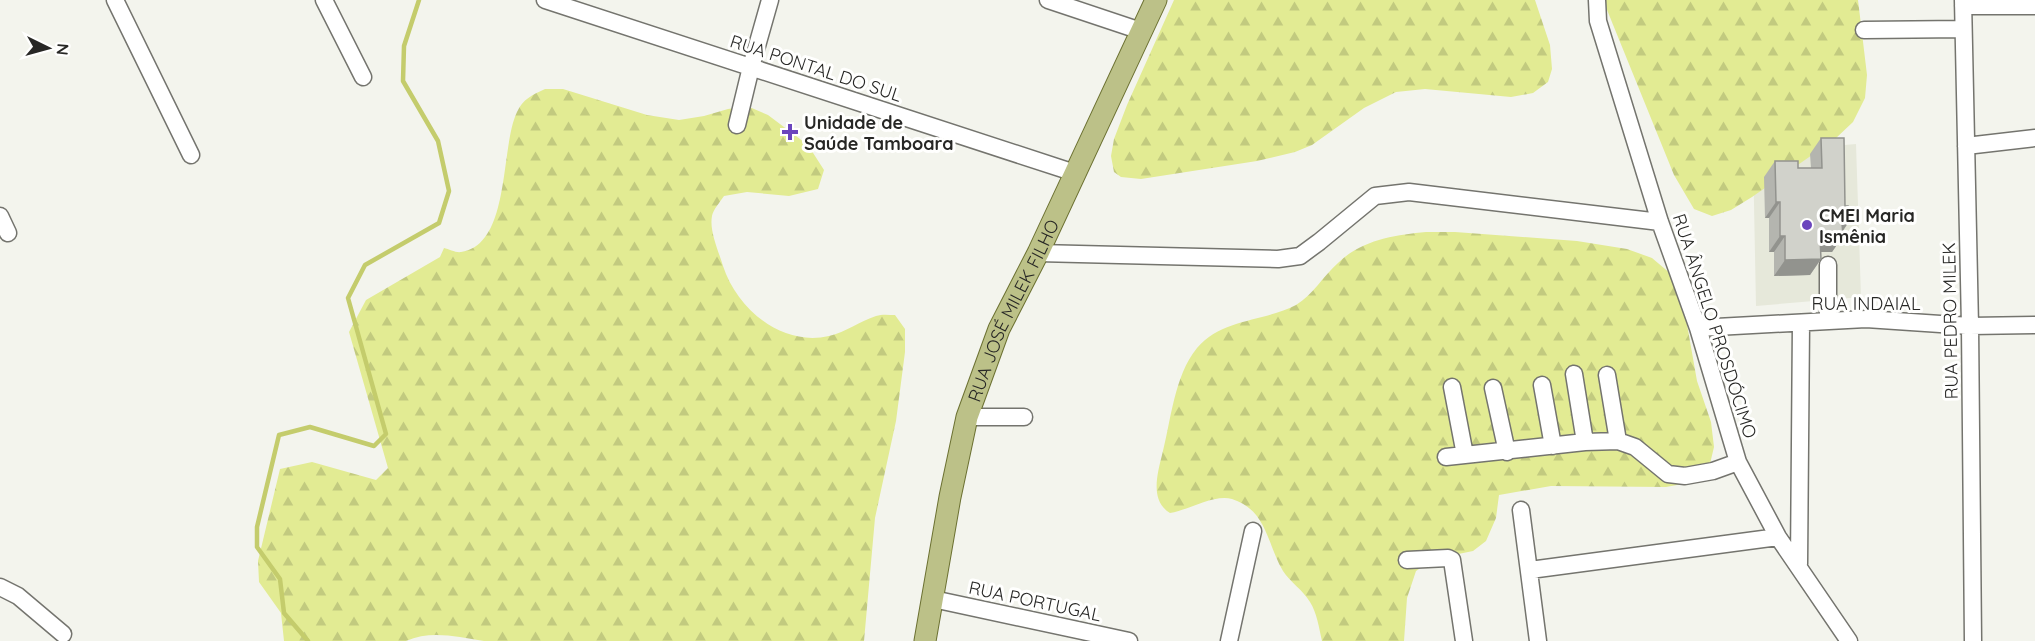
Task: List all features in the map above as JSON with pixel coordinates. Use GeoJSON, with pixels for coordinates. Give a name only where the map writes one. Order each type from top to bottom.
{"type":"FeatureCollection","features":[{"type":"Feature","properties":{"kind":"main road","name":"RUA JOSÉ MILEK FILHO"},"geometry":{"type":"LineString","coordinates":[[925,641],[950,497],[967,417],[999,329],[1038,253],[1156,0]]}},
{"type":"Feature","properties":{"kind":"street"},"geometry":{"type":"LineString","coordinates":[[115,0],[191,155]]}},
{"type":"Feature","properties":{"kind":"street"},"geometry":{"type":"LineString","coordinates":[[324,0],[363,77]]}},
{"type":"Feature","properties":{"kind":"street","name":"RUA PONTAL DO SUL"},"geometry":{"type":"LineString","coordinates":[[545,0],[1075,173]]}},
{"type":"Feature","properties":{"kind":"street"},"geometry":{"type":"LineString","coordinates":[[737,125],[770,0]]}},
{"type":"Feature","properties":{"kind":"street"},"geometry":{"type":"LineString","coordinates":[[1048,0],[1141,31]]}},
{"type":"Feature","properties":{"kind":"street","name":"RUA ÂNGELO PROSDÓCIMO"},"geometry":{"type":"LineString","coordinates":[[1597,0],[1598,21],[1660,222],[1698,328],[1738,462],[1778,537],[1799,564],[1849,641]]}},
{"type":"Feature","properties":{"kind":"street"},"geometry":{"type":"LineString","coordinates":[[1963,3],[2035,6]]}},
{"type":"Feature","properties":{"kind":"street","name":"RUA PEDRO MILEK"},"geometry":{"type":"LineString","coordinates":[[1963,3],[1970,326],[1973,641]]}},
{"type":"Feature","properties":{"kind":"street"},"geometry":{"type":"LineString","coordinates":[[1864,30],[1963,29]]}},
{"type":"Feature","properties":{"kind":"street"},"geometry":{"type":"LineString","coordinates":[[1966,146],[2035,138]]}},
{"type":"Feature","properties":{"kind":"street"},"geometry":{"type":"LineString","coordinates":[[1038,253],[1278,259],[1300,256],[1375,196],[1408,192],[1660,222]]}},
{"type":"Feature","properties":{"kind":"street"},"geometry":{"type":"LineString","coordinates":[[0,216],[8,233]]}},
{"type":"Feature","properties":{"kind":"street"},"geometry":{"type":"LineString","coordinates":[[1828,265],[1828,321]]}},
{"type":"Feature","properties":{"kind":"street","name":"RUA INDAIAL"},"geometry":{"type":"LineString","coordinates":[[1698,328],[1866,319],[1970,326],[2035,325]]}},
{"type":"Feature","properties":{"kind":"street"},"geometry":{"type":"LineString","coordinates":[[1799,564],[1801,323]]}},
{"type":"Feature","properties":{"kind":"street"},"geometry":{"type":"LineString","coordinates":[[1574,374],[1585,442]]}},
{"type":"Feature","properties":{"kind":"street"},"geometry":{"type":"LineString","coordinates":[[1606,375],[1618,441]]}},
{"type":"Feature","properties":{"kind":"street"},"geometry":{"type":"LineString","coordinates":[[1542,386],[1553,446]]}},
{"type":"Feature","properties":{"kind":"street"},"geometry":{"type":"LineString","coordinates":[[1452,387],[1465,455]]}},
{"type":"Feature","properties":{"kind":"street"},"geometry":{"type":"LineString","coordinates":[[1493,388],[1507,452]]}},
{"type":"Feature","properties":{"kind":"street"},"geometry":{"type":"LineString","coordinates":[[967,417],[1024,417]]}},
{"type":"Feature","properties":{"kind":"street"},"geometry":{"type":"LineString","coordinates":[[1446,457],[1585,442],[1618,441],[1635,447],[1668,474],[1685,476],[1713,471],[1738,462]]}},
{"type":"Feature","properties":{"kind":"street"},"geometry":{"type":"LineString","coordinates":[[1521,510],[1538,641]]}},
{"type":"Feature","properties":{"kind":"street"},"geometry":{"type":"LineString","coordinates":[[1229,641],[1253,531]]}},
{"type":"Feature","properties":{"kind":"street"},"geometry":{"type":"LineString","coordinates":[[1530,570],[1778,537]]}},
{"type":"Feature","properties":{"kind":"street"},"geometry":{"type":"LineString","coordinates":[[1407,560],[1448,558],[1452,560],[1464,641]]}},
{"type":"Feature","properties":{"kind":"street"},"geometry":{"type":"LineString","coordinates":[[0,587],[18,596],[63,634]]}},
{"type":"Feature","properties":{"kind":"street","name":"RUA PORTUGAL"},"geometry":{"type":"LineString","coordinates":[[933,599],[1129,641]]}},
{"type":"Feature","properties":{"kind":"shaded area","name":"CMEI Maria Ismênia"},"geometry":{"type":"Polygon","coordinates":[[[1856,144],[1861,297],[1756,306],[1753,153],[1856,144]]]}},
{"type":"Feature","properties":{"kind":"green space"},"geometry":{"type":"Polygon","coordinates":[[[1174,0],[1535,0],[1550,45],[1552,69],[1548,82],[1533,93],[1511,97],[1425,89],[1396,92],[1364,108],[1312,145],[1295,152],[1257,161],[1141,179],[1121,177],[1114,172],[1111,156],[1114,139],[1174,0]]]}},
{"type":"Feature","properties":{"kind":"green space"},"geometry":{"type":"Polygon","coordinates":[[[1603,0],[1858,0],[1867,75],[1865,98],[1853,122],[1835,139],[1752,197],[1731,210],[1712,216],[1694,209],[1674,175],[1603,0]]]}},
{"type":"Feature","properties":{"kind":"green space"},"geometry":{"type":"Polygon","coordinates":[[[545,89],[563,89],[647,115],[679,120],[747,106],[768,115],[808,145],[824,170],[818,189],[789,196],[747,192],[724,196],[715,209],[711,222],[723,266],[739,297],[750,310],[778,330],[795,336],[812,338],[829,336],[878,315],[895,315],[905,329],[905,352],[896,421],[875,518],[864,641],[484,641],[435,635],[406,641],[284,641],[281,613],[259,582],[258,561],[280,469],[312,462],[376,480],[388,468],[349,332],[366,300],[440,257],[444,248],[461,252],[477,245],[488,232],[496,214],[517,112],[528,98],[545,89]]]}},
{"type":"Feature","properties":{"kind":"green space"},"geometry":{"type":"Polygon","coordinates":[[[1426,232],[1577,241],[1627,249],[1652,258],[1671,274],[1685,313],[1697,381],[1711,422],[1714,447],[1709,468],[1688,483],[1666,487],[1551,486],[1499,495],[1496,518],[1486,541],[1473,551],[1434,559],[1416,571],[1407,598],[1404,641],[1322,641],[1312,606],[1283,571],[1265,529],[1259,519],[1244,504],[1225,498],[1209,500],[1170,513],[1160,502],[1157,495],[1158,471],[1174,399],[1189,359],[1207,338],[1231,326],[1271,315],[1296,305],[1308,296],[1338,263],[1357,249],[1391,237],[1426,232]]]}},
{"type":"Feature","properties":{"kind":"building"},"geometry":{"type":"Polygon","coordinates":[[[1821,138],[1844,138],[1845,206],[1848,206],[1848,223],[1842,223],[1843,236],[1820,237],[1821,259],[1785,260],[1785,236],[1780,236],[1780,202],[1776,202],[1775,161],[1798,161],[1798,168],[1822,168],[1821,138]]]}},
{"type":"Feature","properties":{"kind":"waterway"},"geometry":{"type":"LineString","coordinates":[[308,641],[284,613],[280,579],[257,547],[257,527],[279,435],[310,427],[374,446],[386,434],[348,298],[365,265],[439,223],[449,191],[438,141],[403,81],[404,46],[419,0]]}},
{"type":"Feature","properties":{"kind":"place","name":"Unidade de Saúde Tamboara"},"geometry":{"type":"Point","coordinates":[790,132]}},
{"type":"Feature","properties":{"kind":"place","name":"CMEI Maria Ismênia"},"geometry":{"type":"Point","coordinates":[1807,225]}}]}
